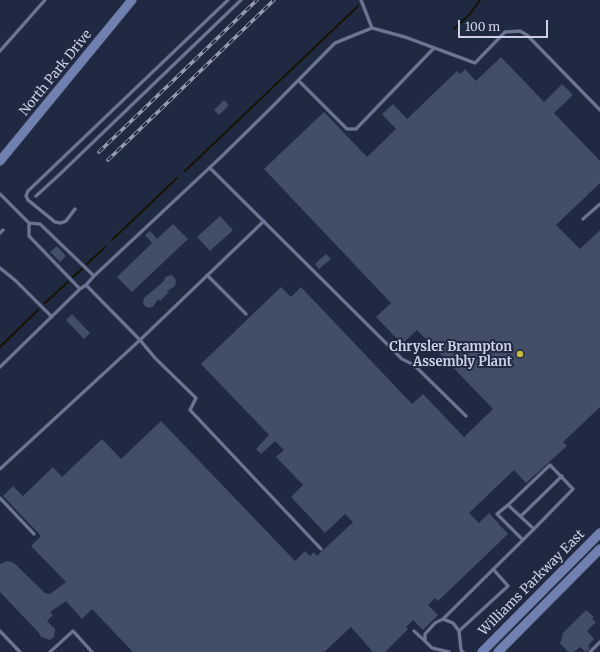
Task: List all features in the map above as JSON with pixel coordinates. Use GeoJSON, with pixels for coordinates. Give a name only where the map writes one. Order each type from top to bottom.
{"type":"FeatureCollection","features":[{"type":"Feature","properties":{"kind":"main road","name":"North Park Drive"},"geometry":{"type":"LineString","coordinates":[[0,161],[132,0]]}},
{"type":"Feature","properties":{"kind":"main road","name":"Williams Parkway East"},"geometry":{"type":"LineString","coordinates":[[482,652],[600,533]]}},
{"type":"Feature","properties":{"kind":"main road","name":"Williams Parkway East"},"geometry":{"type":"LineString","coordinates":[[498,652],[600,549]]}},
{"type":"Feature","properties":{"kind":"lane"},"geometry":{"type":"LineString","coordinates":[[0,52],[45,0]]}},
{"type":"Feature","properties":{"kind":"lane"},"geometry":{"type":"LineString","coordinates":[[75,209],[66,221],[61,223],[55,222],[28,200],[26,196],[28,191],[228,0]]}},
{"type":"Feature","properties":{"kind":"lane"},"geometry":{"type":"LineString","coordinates":[[36,196],[241,0]]}},
{"type":"Feature","properties":{"kind":"lane"},"geometry":{"type":"LineString","coordinates":[[361,0],[372,28]]}},
{"type":"Feature","properties":{"kind":"lane"},"geometry":{"type":"LineString","coordinates":[[0,367],[80,289],[210,168],[335,43],[372,28],[405,37],[475,63],[505,32],[520,31],[527,35],[600,110]]}},
{"type":"Feature","properties":{"kind":"lane"},"geometry":{"type":"LineString","coordinates":[[298,81],[347,130],[356,130],[434,48]]}},
{"type":"Feature","properties":{"kind":"lane"},"geometry":{"type":"LineString","coordinates":[[210,168],[402,359],[414,365],[466,416]]}},
{"type":"Feature","properties":{"kind":"lane"},"geometry":{"type":"LineString","coordinates":[[0,194],[29,223],[40,224],[94,276]]}},
{"type":"Feature","properties":{"kind":"lane"},"geometry":{"type":"LineString","coordinates":[[583,220],[600,204]]}},
{"type":"Feature","properties":{"kind":"lane"},"geometry":{"type":"LineString","coordinates":[[0,468],[140,340],[264,221]]}},
{"type":"Feature","properties":{"kind":"lane"},"geometry":{"type":"LineString","coordinates":[[29,223],[29,236],[80,289]]}},
{"type":"Feature","properties":{"kind":"lane"},"geometry":{"type":"LineString","coordinates":[[0,233],[3,230]]}},
{"type":"Feature","properties":{"kind":"lane"},"geometry":{"type":"LineString","coordinates":[[0,268],[16,281],[52,316]]}},
{"type":"Feature","properties":{"kind":"lane"},"geometry":{"type":"LineString","coordinates":[[207,275],[246,314]]}},
{"type":"Feature","properties":{"kind":"lane"},"geometry":{"type":"LineString","coordinates":[[86,285],[140,340],[155,358],[196,398],[190,410],[321,549]]}},
{"type":"Feature","properties":{"kind":"lane"},"geometry":{"type":"LineString","coordinates":[[425,640],[425,634],[435,623],[442,619],[523,540],[573,489],[550,465],[497,514],[523,540]]}},
{"type":"Feature","properties":{"kind":"lane"},"geometry":{"type":"LineString","coordinates":[[521,516],[562,476]]}},
{"type":"Feature","properties":{"kind":"lane"},"geometry":{"type":"LineString","coordinates":[[0,498],[34,534]]}},
{"type":"Feature","properties":{"kind":"lane"},"geometry":{"type":"LineString","coordinates":[[508,505],[534,529]]}},
{"type":"Feature","properties":{"kind":"lane"},"geometry":{"type":"LineString","coordinates":[[459,631],[508,586],[493,569]]}},
{"type":"Feature","properties":{"kind":"lane"},"geometry":{"type":"LineString","coordinates":[[442,619],[452,623],[459,631],[463,652]]}},
{"type":"Feature","properties":{"kind":"lane"},"geometry":{"type":"LineString","coordinates":[[0,631],[20,652]]}},
{"type":"Feature","properties":{"kind":"lane"},"geometry":{"type":"LineString","coordinates":[[50,652],[74,631],[92,652]]}},
{"type":"Feature","properties":{"kind":"lane"},"geometry":{"type":"LineString","coordinates":[[414,632],[425,640],[432,648],[449,652]]}},
{"type":"Feature","properties":{"kind":"lane"},"geometry":{"type":"LineString","coordinates":[[590,652],[600,642]]}},
{"type":"Feature","properties":{"kind":"building","name":"Chrysler Brampton Assembly Plant"},"geometry":{"type":"Polygon","coordinates":[[[501,57],[544,102],[562,84],[573,95],[554,113],[600,161],[600,183],[556,225],[580,249],[600,230],[600,407],[563,442],[567,446],[526,483],[514,470],[469,513],[479,523],[489,513],[508,534],[438,601],[435,598],[428,605],[438,615],[423,630],[413,620],[406,627],[408,629],[385,652],[373,652],[351,627],[324,652],[133,652],[92,609],[82,619],[66,601],[50,612],[53,615],[47,621],[55,629],[54,637],[50,640],[41,637],[39,633],[0,592],[0,564],[8,561],[14,563],[45,593],[50,594],[66,582],[31,546],[41,536],[3,496],[13,486],[23,496],[53,467],[62,477],[102,439],[121,459],[161,421],[295,561],[305,551],[310,556],[314,552],[317,556],[353,522],[345,514],[325,533],[291,497],[303,485],[276,457],[284,450],[275,441],[261,454],[256,449],[269,435],[201,364],[281,287],[291,297],[301,287],[412,404],[423,394],[464,437],[493,409],[417,330],[402,344],[376,317],[391,303],[264,169],[324,112],[367,157],[396,129],[382,114],[393,104],[407,119],[457,71],[460,74],[465,69],[476,81],[501,57]]]}},
{"type":"Feature","properties":{"kind":"building"},"geometry":{"type":"Polygon","coordinates":[[[224,100],[229,105],[219,115],[214,110],[224,100]]]}},
{"type":"Feature","properties":{"kind":"building"},"geometry":{"type":"Polygon","coordinates":[[[220,216],[233,230],[210,251],[197,237],[220,216]]]}},
{"type":"Feature","properties":{"kind":"building"},"geometry":{"type":"Polygon","coordinates":[[[173,224],[188,239],[132,292],[117,277],[152,243],[145,235],[150,231],[157,239],[173,224]]]}},
{"type":"Feature","properties":{"kind":"building"},"geometry":{"type":"Polygon","coordinates":[[[57,246],[66,256],[60,262],[50,252],[57,246]]]}},
{"type":"Feature","properties":{"kind":"building"},"geometry":{"type":"Polygon","coordinates":[[[326,254],[331,259],[319,269],[315,264],[326,254]]]}},
{"type":"Feature","properties":{"kind":"building"},"geometry":{"type":"Polygon","coordinates":[[[172,275],[176,280],[175,286],[167,291],[169,292],[160,301],[158,299],[153,307],[149,308],[145,306],[143,303],[144,298],[164,281],[165,277],[172,275]]]}},
{"type":"Feature","properties":{"kind":"building"},"geometry":{"type":"Polygon","coordinates":[[[72,314],[90,333],[84,339],[66,320],[72,314]]]}},
{"type":"Feature","properties":{"kind":"building"},"geometry":{"type":"Polygon","coordinates":[[[586,610],[594,617],[592,619],[596,622],[587,631],[594,639],[588,646],[590,648],[586,652],[580,647],[574,652],[568,652],[560,643],[562,634],[586,610]]]}},
{"type":"Feature","properties":{"kind":"waterway"},"geometry":{"type":"LineString","coordinates":[[454,29],[470,14],[480,0]]}},
{"type":"Feature","properties":{"kind":"waterway"},"geometry":{"type":"LineString","coordinates":[[185,171],[358,6]]}},
{"type":"Feature","properties":{"kind":"waterway"},"geometry":{"type":"LineString","coordinates":[[112,240],[177,178]]}},
{"type":"Feature","properties":{"kind":"waterway"},"geometry":{"type":"LineString","coordinates":[[87,264],[105,247]]}},
{"type":"Feature","properties":{"kind":"waterway"},"geometry":{"type":"LineString","coordinates":[[73,277],[82,269]]}},
{"type":"Feature","properties":{"kind":"waterway"},"geometry":{"type":"LineString","coordinates":[[45,303],[68,282]]}},
{"type":"Feature","properties":{"kind":"waterway"},"geometry":{"type":"LineString","coordinates":[[0,347],[38,310]]}},
{"type":"Feature","properties":{"kind":"railway"},"geometry":{"type":"LineString","coordinates":[[99,152],[257,0]]}},
{"type":"Feature","properties":{"kind":"railway"},"geometry":{"type":"LineString","coordinates":[[108,160],[274,0]]}},
{"type":"Feature","properties":{"kind":"place","name":"Chrysler Brampton Assembly Plant"},"geometry":{"type":"Point","coordinates":[520,354]}}]}
